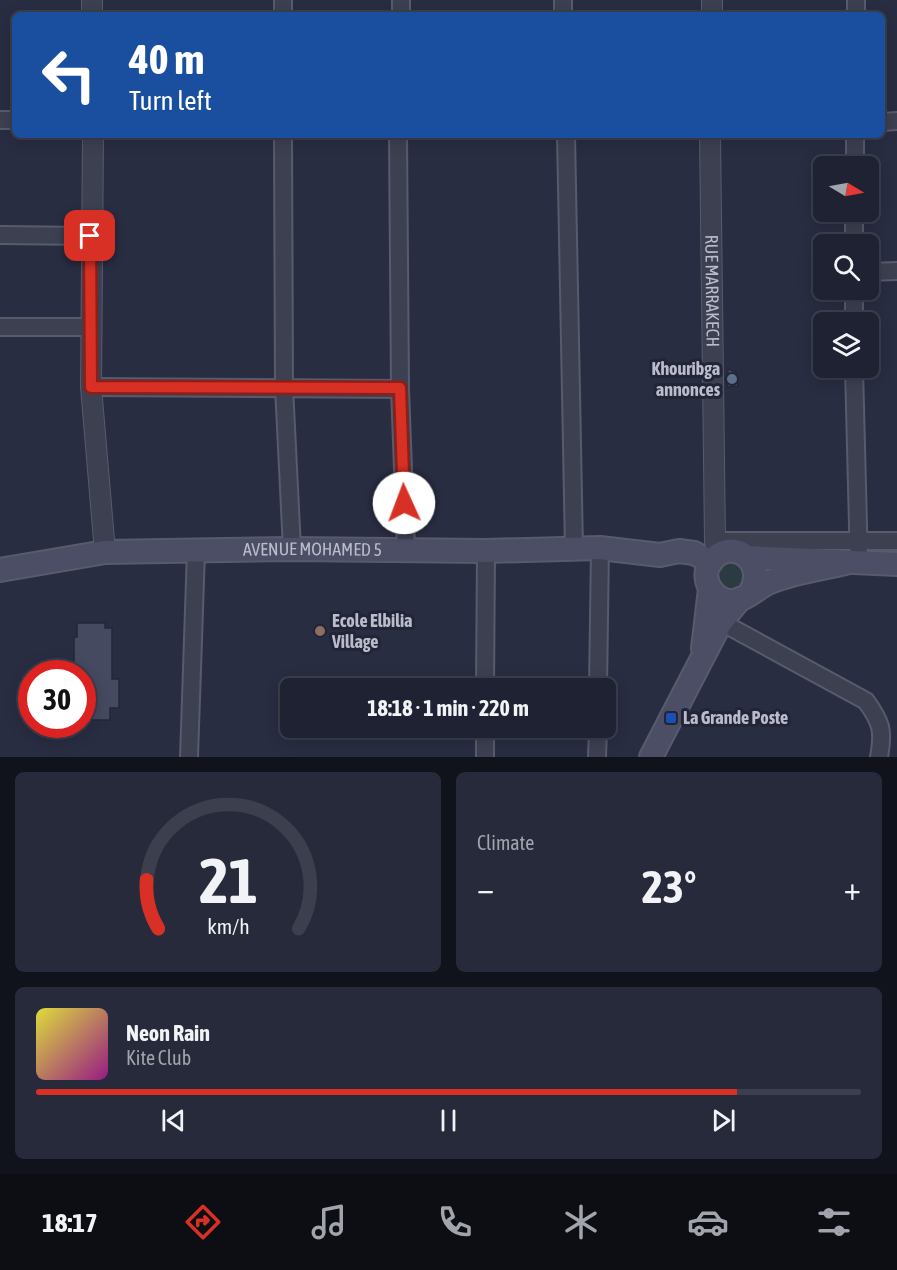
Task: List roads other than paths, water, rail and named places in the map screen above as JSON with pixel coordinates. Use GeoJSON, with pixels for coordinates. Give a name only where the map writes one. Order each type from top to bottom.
{"type":"FeatureCollection","features":[{"type":"Feature","properties":{"kind":"main road","name":"AVENUE MOHAMED 5"},"geometry":{"type":"LineString","coordinates":[[0,570],[105,552],[292,549],[486,551],[600,548],[660,555],[679,551],[694,553],[712,566],[727,601],[745,596]]}},
{"type":"Feature","properties":{"kind":"main road"},"geometry":{"type":"LineString","coordinates":[[702,658],[712,566],[736,552],[748,557],[852,564],[897,564]]}},
{"type":"Feature","properties":{"kind":"main road"},"geometry":{"type":"LineString","coordinates":[[651,757],[721,622],[745,596],[756,578],[756,570],[748,557]]}},
{"type":"Feature","properties":{"kind":"main road"},"geometry":{"type":"LineString","coordinates":[[745,596],[788,575],[852,564]]}},
{"type":"Feature","properties":{"kind":"street"},"geometry":{"type":"LineString","coordinates":[[93,138],[90,236],[91,387],[105,552]]}},
{"type":"Feature","properties":{"kind":"street"},"geometry":{"type":"LineString","coordinates":[[283,138],[284,387],[292,549]]}},
{"type":"Feature","properties":{"kind":"street"},"geometry":{"type":"LineString","coordinates":[[398,138],[400,388],[406,549]]}},
{"type":"Feature","properties":{"kind":"street"},"geometry":{"type":"LineString","coordinates":[[566,138],[574,549]]}},
{"type":"Feature","properties":{"kind":"street","name":"RUE MARRAKECH"},"geometry":{"type":"LineString","coordinates":[[710,138],[712,566]]}},
{"type":"Feature","properties":{"kind":"street"},"geometry":{"type":"LineString","coordinates":[[855,138],[855,156]]}},
{"type":"Feature","properties":{"kind":"street"},"geometry":{"type":"LineString","coordinates":[[0,236],[90,236]]}},
{"type":"Feature","properties":{"kind":"street"},"geometry":{"type":"LineString","coordinates":[[879,272],[897,271]]}},
{"type":"Feature","properties":{"kind":"street"},"geometry":{"type":"LineString","coordinates":[[0,327],[90,327]]}},
{"type":"Feature","properties":{"kind":"street"},"geometry":{"type":"LineString","coordinates":[[852,564],[856,541],[854,378]]}},
{"type":"Feature","properties":{"kind":"street"},"geometry":{"type":"LineString","coordinates":[[91,387],[400,388]]}},
{"type":"Feature","properties":{"kind":"street"},"geometry":{"type":"LineString","coordinates":[[712,566],[856,541],[897,541]]}},
{"type":"Feature","properties":{"kind":"street"},"geometry":{"type":"LineString","coordinates":[[598,678],[600,548]]}},
{"type":"Feature","properties":{"kind":"street"},"geometry":{"type":"LineString","coordinates":[[189,757],[196,551]]}},
{"type":"Feature","properties":{"kind":"street"},"geometry":{"type":"LineString","coordinates":[[485,678],[486,551]]}},
{"type":"Feature","properties":{"kind":"street"},"geometry":{"type":"LineString","coordinates":[[721,622],[866,701],[880,722],[882,741],[879,757]]}},
{"type":"Feature","properties":{"kind":"street"},"geometry":{"type":"LineString","coordinates":[[485,738],[485,757]]}},
{"type":"Feature","properties":{"kind":"street"},"geometry":{"type":"LineString","coordinates":[[597,757],[598,738]]}},
{"type":"Feature","properties":{"kind":"place","name":"Khouribga annonces"},"geometry":{"type":"Point","coordinates":[732,379]}},
{"type":"Feature","properties":{"kind":"place","name":"Ecole Elbilia Village"},"geometry":{"type":"Point","coordinates":[320,631]}},
{"type":"Feature","properties":{"kind":"place","name":"La Grande Poste"},"geometry":{"type":"Point","coordinates":[671,718]}}]}
